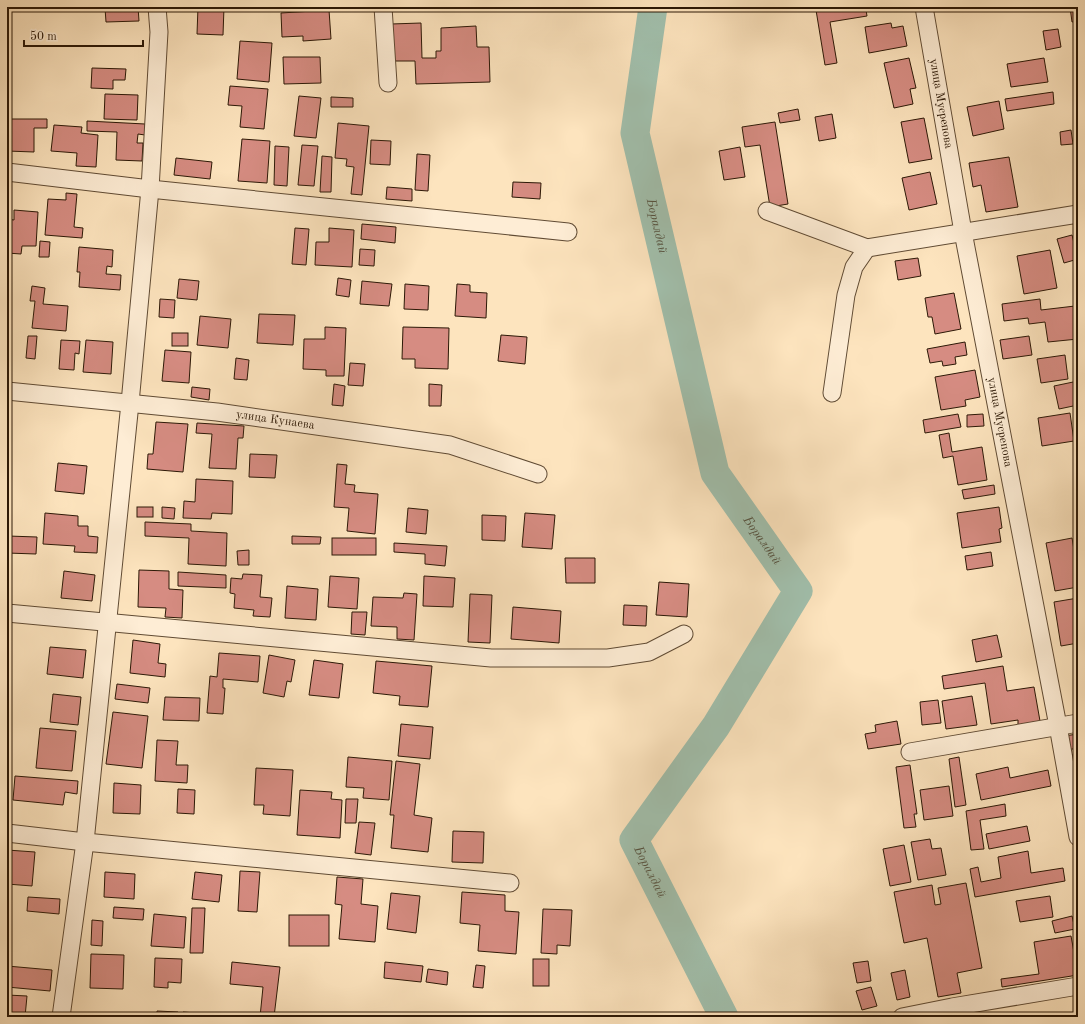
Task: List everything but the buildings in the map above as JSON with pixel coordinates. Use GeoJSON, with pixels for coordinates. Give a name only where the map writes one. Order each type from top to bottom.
{"type":"FeatureCollection","features":[{"type":"Feature","properties":{"kind":"street"},"geometry":{"type":"LineString","coordinates":[[61,1017],[85,842],[130,403],[150,189],[159,32],[157,7]]}},
{"type":"Feature","properties":{"kind":"street"},"geometry":{"type":"LineString","coordinates":[[382,7],[388,83]]}},
{"type":"Feature","properties":{"kind":"street","name":"улица Мусрепова"},"geometry":{"type":"LineString","coordinates":[[924,7],[963,232],[1078,837]]}},
{"type":"Feature","properties":{"kind":"street"},"geometry":{"type":"LineString","coordinates":[[7,172],[150,189],[568,232]]}},
{"type":"Feature","properties":{"kind":"street"},"geometry":{"type":"LineString","coordinates":[[767,211],[867,248],[1078,214]]}},
{"type":"Feature","properties":{"kind":"street"},"geometry":{"type":"LineString","coordinates":[[832,393],[846,296],[854,267],[867,248]]}},
{"type":"Feature","properties":{"kind":"street","name":"улица Кунаева"},"geometry":{"type":"LineString","coordinates":[[7,391],[217,412],[450,445],[538,474]]}},
{"type":"Feature","properties":{"kind":"street"},"geometry":{"type":"LineString","coordinates":[[7,613],[107,624],[491,658],[608,658],[649,652],[684,634]]}},
{"type":"Feature","properties":{"kind":"street"},"geometry":{"type":"LineString","coordinates":[[910,752],[1078,723]]}},
{"type":"Feature","properties":{"kind":"street"},"geometry":{"type":"LineString","coordinates":[[7,833],[85,842],[510,883]]}},
{"type":"Feature","properties":{"kind":"street"},"geometry":{"type":"LineString","coordinates":[[902,1017],[1078,986]]}},
{"type":"Feature","properties":{"kind":"waterway","name":"Боралдай"},"geometry":{"type":"LineString","coordinates":[[653,7],[635,133],[715,473],[798,591],[716,726],[634,840],[724,1017]]}}]}
